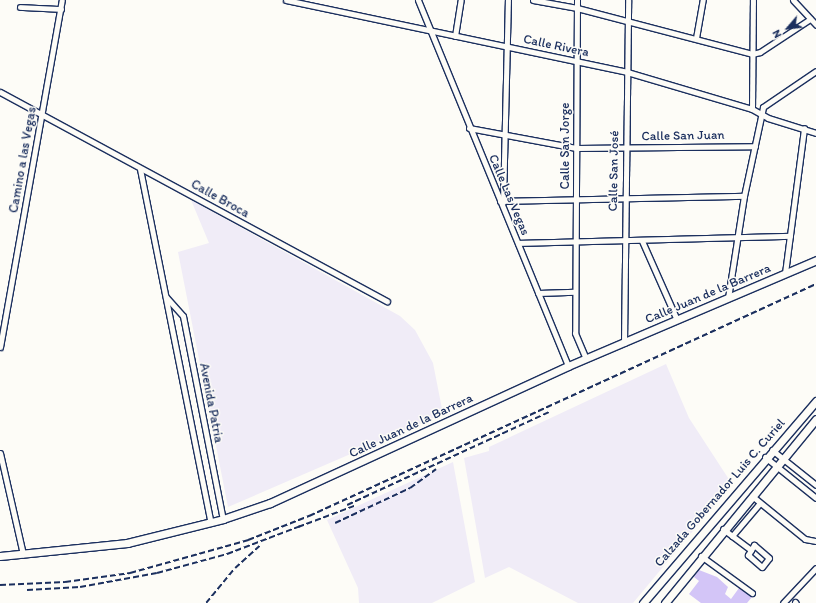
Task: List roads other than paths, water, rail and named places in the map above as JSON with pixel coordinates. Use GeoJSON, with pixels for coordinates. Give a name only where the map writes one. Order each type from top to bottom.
{"type":"FeatureCollection","features":[{"type":"Feature","properties":{"kind":"main road","name":"Calle Juan de la Barrera"},"geometry":{"type":"LineString","coordinates":[[0,556],[127,543],[223,519],[306,488],[568,366],[816,260]]}},
{"type":"Feature","properties":{"kind":"main road","name":"Calzada Gobernador Luis C. Curiel"},"geometry":{"type":"LineString","coordinates":[[643,603],[765,457],[816,401]]}},
{"type":"Feature","properties":{"kind":"main road","name":"Calzada Gobernador Luis C. Curiel"},"geometry":{"type":"LineString","coordinates":[[669,602],[701,556],[816,419]]}},
{"type":"Feature","properties":{"kind":"street","name":"Camino a las Vegas"},"geometry":{"type":"LineString","coordinates":[[0,347],[43,116],[62,0]]}},
{"type":"Feature","properties":{"kind":"street","name":"Calle Rivera"},"geometry":{"type":"LineString","coordinates":[[286,0],[431,32],[627,72],[752,109],[762,115],[816,133]]}},
{"type":"Feature","properties":{"kind":"street","name":"Calle Las Vegas"},"geometry":{"type":"LineString","coordinates":[[418,0],[469,128],[502,201],[568,366]]}},
{"type":"Feature","properties":{"kind":"street"},"geometry":{"type":"LineString","coordinates":[[455,36],[461,0]]}},
{"type":"Feature","properties":{"kind":"street"},"geometry":{"type":"LineString","coordinates":[[508,0],[502,201],[625,200],[744,196]]}},
{"type":"Feature","properties":{"kind":"street"},"geometry":{"type":"LineString","coordinates":[[533,0],[577,8],[627,22],[696,38],[752,54],[760,52],[810,19]]}},
{"type":"Feature","properties":{"kind":"street","name":"Calle San Jorge"},"geometry":{"type":"LineString","coordinates":[[577,0],[575,333],[586,359]]}},
{"type":"Feature","properties":{"kind":"street","name":"Calle San José"},"geometry":{"type":"LineString","coordinates":[[624,343],[625,149],[628,0]]}},
{"type":"Feature","properties":{"kind":"street"},"geometry":{"type":"LineString","coordinates":[[696,38],[703,0]]}},
{"type":"Feature","properties":{"kind":"street"},"geometry":{"type":"LineString","coordinates":[[752,109],[753,0]]}},
{"type":"Feature","properties":{"kind":"street"},"geometry":{"type":"LineString","coordinates":[[793,0],[816,25]]}},
{"type":"Feature","properties":{"kind":"street"},"geometry":{"type":"LineString","coordinates":[[20,7],[61,9]]}},
{"type":"Feature","properties":{"kind":"street"},"geometry":{"type":"LineString","coordinates":[[728,298],[744,196],[762,115],[768,102],[816,70]]}},
{"type":"Feature","properties":{"kind":"street","name":"Calle Broca"},"geometry":{"type":"LineString","coordinates":[[0,92],[140,169],[387,301]]}},
{"type":"Feature","properties":{"kind":"street","name":"Calle San Juan"},"geometry":{"type":"LineString","coordinates":[[469,128],[576,148],[625,149],[755,146]]}},
{"type":"Feature","properties":{"kind":"street"},"geometry":{"type":"LineString","coordinates":[[785,273],[804,128]]}},
{"type":"Feature","properties":{"kind":"street","name":"Avenida Patria"},"geometry":{"type":"LineString","coordinates":[[140,169],[211,523]]}},
{"type":"Feature","properties":{"kind":"street"},"geometry":{"type":"LineString","coordinates":[[518,243],[790,236]]}},
{"type":"Feature","properties":{"kind":"street"},"geometry":{"type":"LineString","coordinates":[[642,241],[677,320]]}},
{"type":"Feature","properties":{"kind":"street"},"geometry":{"type":"LineString","coordinates":[[538,293],[575,292]]}},
{"type":"Feature","properties":{"kind":"street","name":"Avenida Patria"},"geometry":{"type":"LineString","coordinates":[[166,296],[183,316],[223,519]]}},
{"type":"Feature","properties":{"kind":"street"},"geometry":{"type":"LineString","coordinates":[[772,450],[816,485]]}},
{"type":"Feature","properties":{"kind":"street"},"geometry":{"type":"LineString","coordinates":[[0,453],[23,554]]}},
{"type":"Feature","properties":{"kind":"street"},"geometry":{"type":"LineString","coordinates":[[765,457],[816,498]]}},
{"type":"Feature","properties":{"kind":"street"},"geometry":{"type":"LineString","coordinates":[[752,496],[805,539],[815,541]]}},
{"type":"Feature","properties":{"kind":"street"},"geometry":{"type":"LineString","coordinates":[[732,536],[760,503]]}},
{"type":"Feature","properties":{"kind":"street"},"geometry":{"type":"LineString","coordinates":[[723,529],[751,550]]}},
{"type":"Feature","properties":{"kind":"street"},"geometry":{"type":"LineString","coordinates":[[754,546],[769,558],[762,567],[748,555],[751,550],[754,546]]}},
{"type":"Feature","properties":{"kind":"street"},"geometry":{"type":"LineString","coordinates":[[701,556],[752,593]]}},
{"type":"Feature","properties":{"kind":"street"},"geometry":{"type":"LineString","coordinates":[[783,603],[816,568]]}},
{"type":"Feature","properties":{"kind":"railway"},"geometry":{"type":"LineString","coordinates":[[0,585],[65,582],[130,573],[248,540],[309,516],[816,284]]}},
{"type":"Feature","properties":{"kind":"railway"},"geometry":{"type":"LineString","coordinates":[[347,505],[549,412]]}},
{"type":"Feature","properties":{"kind":"railway"},"geometry":{"type":"LineString","coordinates":[[335,523],[410,488],[436,469]]}},
{"type":"Feature","properties":{"kind":"railway"},"geometry":{"type":"LineString","coordinates":[[298,527],[354,506]]}},
{"type":"Feature","properties":{"kind":"railway"},"geometry":{"type":"LineString","coordinates":[[27,590],[80,587],[157,573],[227,554],[303,525]]}},
{"type":"Feature","properties":{"kind":"railway"},"geometry":{"type":"LineString","coordinates":[[206,603],[235,568],[262,544]]}}]}
